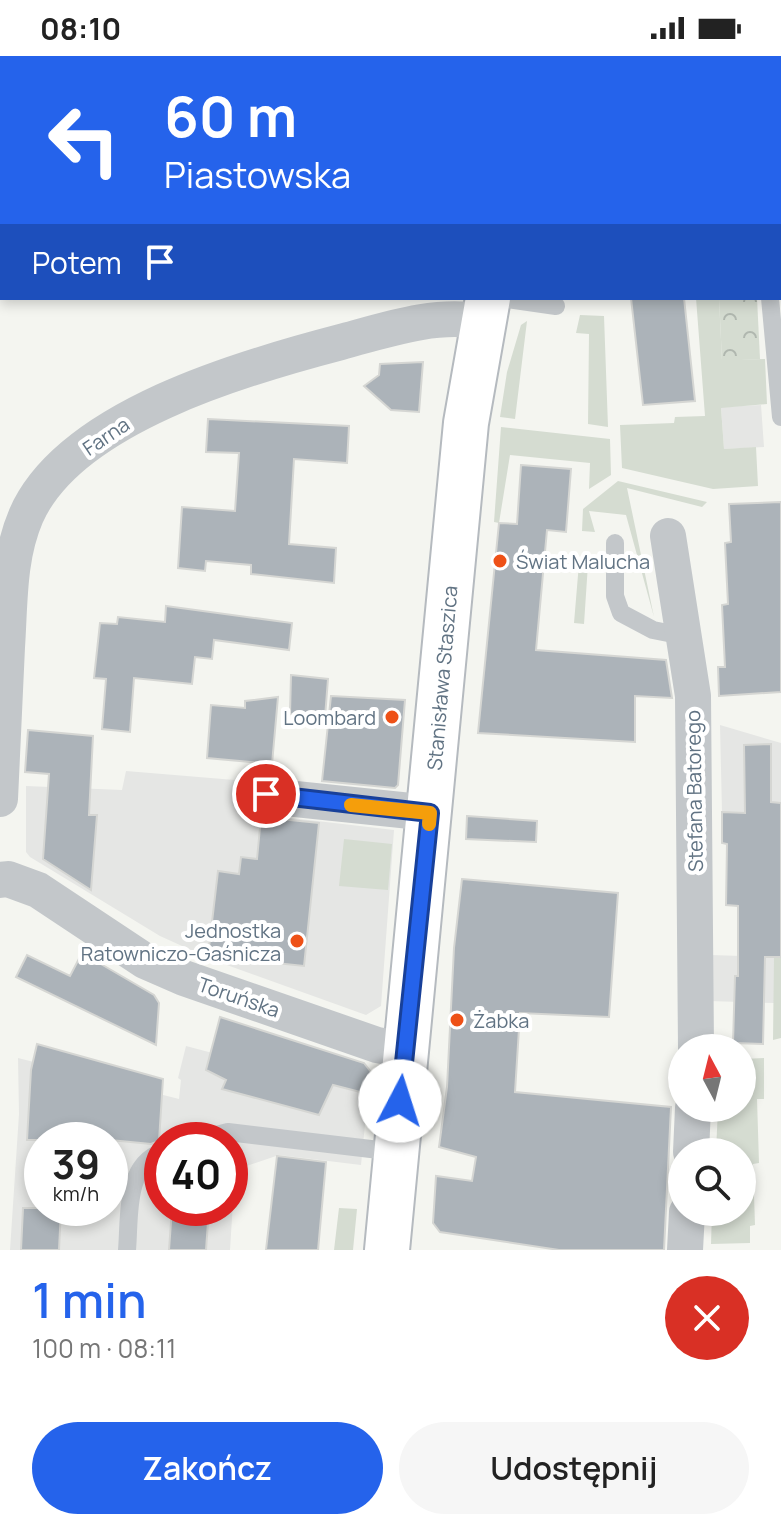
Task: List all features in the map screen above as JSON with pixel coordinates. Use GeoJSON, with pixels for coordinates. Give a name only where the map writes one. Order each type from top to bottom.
{"type":"FeatureCollection","features":[{"type":"Feature","properties":{"kind":"street","name":"Farna"},"geometry":{"type":"LineString","coordinates":[[0,799],[12,560],[28,513],[42,487],[84,449],[120,425],[227,374],[377,332],[454,318],[490,306]]}},
{"type":"Feature","properties":{"kind":"street","name":"Stanisława Staszica"},"geometry":{"type":"LineString","coordinates":[[387,1250],[466,423],[490,306]]}},
{"type":"Feature","properties":{"kind":"street","name":"Stefana Batorego"},"geometry":{"type":"LineString","coordinates":[[668,536],[693,696],[696,1034]]}},
{"type":"Feature","properties":{"kind":"street"},"geometry":{"type":"LineString","coordinates":[[257,795],[430,813]]}},
{"type":"Feature","properties":{"kind":"street","name":"Toruńska"},"geometry":{"type":"LineString","coordinates":[[0,880],[8,879],[38,890],[145,961],[195,982],[377,1045],[405,1050]]}},
{"type":"Feature","properties":{"kind":"street"},"geometry":{"type":"LineString","coordinates":[[685,1250],[686,1226]]}},
{"type":"Feature","properties":{"kind":"lane"},"geometry":{"type":"LineString","coordinates":[[770,300],[781,417]]}},
{"type":"Feature","properties":{"kind":"lane"},"geometry":{"type":"LineString","coordinates":[[490,306],[556,306]]}},
{"type":"Feature","properties":{"kind":"lane"},"geometry":{"type":"LineString","coordinates":[[615,543],[615,596],[621,613],[653,630],[683,636]]}},
{"type":"Feature","properties":{"kind":"lane"},"geometry":{"type":"LineString","coordinates":[[248,1134],[396,1152]]}},
{"type":"Feature","properties":{"kind":"lane"},"geometry":{"type":"LineString","coordinates":[[127,1250],[132,1182],[144,1166]]}},
{"type":"Feature","properties":{"kind":"shaded area"},"geometry":{"type":"Polygon","coordinates":[[[761,405],[764,447],[724,449],[721,407],[761,405]]]}},
{"type":"Feature","properties":{"kind":"shaded area"},"geometry":{"type":"Polygon","coordinates":[[[720,725],[781,743],[781,814],[722,812],[720,725]]]}},
{"type":"Feature","properties":{"kind":"shaded area"},"geometry":{"type":"Polygon","coordinates":[[[126,771],[258,782],[257,814],[394,830],[381,1006],[366,1015],[213,960],[160,936],[30,857],[26,852],[26,786],[122,790],[126,771]]]}},
{"type":"Feature","properties":{"kind":"shaded area"},"geometry":{"type":"Polygon","coordinates":[[[711,955],[774,957],[774,1003],[709,1001],[711,955]]]}},
{"type":"Feature","properties":{"kind":"shaded area"},"geometry":{"type":"Polygon","coordinates":[[[186,1046],[368,1094],[361,1165],[279,1155],[248,1166],[248,1122],[144,1122],[144,1226],[232,1226],[230,1250],[10,1250],[19,1114],[18,1058],[179,1099],[181,1080],[178,1078],[186,1046]]]}},
{"type":"Feature","properties":{"kind":"green space"},"geometry":{"type":"Polygon","coordinates":[[[696,300],[719,300],[722,360],[765,359],[767,404],[721,408],[724,449],[756,447],[758,486],[713,489],[622,468],[620,425],[674,423],[675,417],[705,416],[696,300]]]}},
{"type":"Feature","properties":{"kind":"green space"},"geometry":{"type":"Polygon","coordinates":[[[719,300],[757,300],[760,359],[722,361],[719,300]]]}},
{"type":"Feature","properties":{"kind":"green space"},"geometry":{"type":"Polygon","coordinates":[[[580,315],[604,316],[608,427],[588,424],[589,334],[576,333],[580,315]]]}},
{"type":"Feature","properties":{"kind":"green space"},"geometry":{"type":"Polygon","coordinates":[[[527,321],[515,419],[500,417],[507,372],[521,325],[527,321]]]}},
{"type":"Feature","properties":{"kind":"green space"},"geometry":{"type":"Polygon","coordinates":[[[501,427],[610,439],[611,475],[589,489],[590,463],[510,455],[499,523],[494,522],[501,427]]]}},
{"type":"Feature","properties":{"kind":"green space"},"geometry":{"type":"Polygon","coordinates":[[[618,481],[707,502],[702,507],[627,488],[654,617],[626,515],[589,511],[595,532],[582,531],[583,509],[618,481]]]}},
{"type":"Feature","properties":{"kind":"green space"},"geometry":{"type":"Polygon","coordinates":[[[579,563],[588,564],[584,624],[574,623],[579,563]]]}},
{"type":"Feature","properties":{"kind":"green space"},"geometry":{"type":"Polygon","coordinates":[[[344,839],[392,844],[388,890],[339,886],[344,839]]]}},
{"type":"Feature","properties":{"kind":"green space"},"geometry":{"type":"Polygon","coordinates":[[[774,957],[781,957],[781,1038],[773,1040],[774,957]]]}},
{"type":"Feature","properties":{"kind":"green space"},"geometry":{"type":"Polygon","coordinates":[[[756,1058],[764,1058],[764,1099],[757,1099],[759,1163],[756,1164],[756,1138],[717,1138],[717,1122],[756,1122],[756,1058]]]}},
{"type":"Feature","properties":{"kind":"green space"},"geometry":{"type":"Polygon","coordinates":[[[339,1208],[357,1209],[353,1250],[334,1250],[339,1208]]]}},
{"type":"Feature","properties":{"kind":"green space"},"geometry":{"type":"Polygon","coordinates":[[[712,1226],[750,1226],[750,1243],[711,1244],[712,1226]]]}},
{"type":"Feature","properties":{"kind":"building"},"geometry":{"type":"Polygon","coordinates":[[[631,300],[684,300],[695,401],[643,405],[631,300]]]}},
{"type":"Feature","properties":{"kind":"building"},"geometry":{"type":"Polygon","coordinates":[[[423,362],[419,412],[391,410],[364,386],[379,375],[380,364],[423,362]]]}},
{"type":"Feature","properties":{"kind":"building"},"geometry":{"type":"Polygon","coordinates":[[[208,419],[349,426],[347,463],[294,459],[289,544],[336,548],[334,583],[251,574],[251,565],[206,561],[205,571],[178,568],[182,507],[235,511],[239,453],[206,452],[208,419]]]}},
{"type":"Feature","properties":{"kind":"building"},"geometry":{"type":"Polygon","coordinates":[[[521,465],[571,469],[566,532],[547,530],[536,650],[666,660],[672,698],[635,696],[635,742],[478,733],[499,523],[517,524],[521,465]]]}},
{"type":"Feature","properties":{"kind":"building"},"geometry":{"type":"Polygon","coordinates":[[[781,502],[781,692],[719,696],[718,667],[725,667],[722,605],[728,604],[725,543],[731,542],[729,504],[781,502]]]}},
{"type":"Feature","properties":{"kind":"building"},"geometry":{"type":"Polygon","coordinates":[[[166,606],[292,623],[289,650],[214,640],[212,659],[195,657],[192,684],[134,678],[130,732],[102,729],[106,679],[94,678],[100,623],[117,624],[118,617],[165,622],[166,606]]]}},
{"type":"Feature","properties":{"kind":"building"},"geometry":{"type":"Polygon","coordinates":[[[291,675],[328,679],[325,717],[290,714],[291,675]]]}},
{"type":"Feature","properties":{"kind":"building"},"geometry":{"type":"Polygon","coordinates":[[[331,696],[405,700],[398,785],[395,788],[322,781],[331,696]]]}},
{"type":"Feature","properties":{"kind":"building"},"geometry":{"type":"Polygon","coordinates":[[[278,697],[272,764],[207,758],[211,705],[245,708],[245,701],[278,697]]]}},
{"type":"Feature","properties":{"kind":"building"},"geometry":{"type":"Polygon","coordinates":[[[28,730],[93,736],[89,815],[97,815],[91,890],[43,859],[49,774],[25,772],[28,730]]]}},
{"type":"Feature","properties":{"kind":"building"},"geometry":{"type":"Polygon","coordinates":[[[771,744],[771,802],[781,803],[781,957],[765,957],[763,1044],[756,1044],[756,1034],[733,1034],[735,976],[738,976],[738,906],[726,905],[727,844],[722,843],[722,812],[745,813],[744,745],[771,744]]]}},
{"type":"Feature","properties":{"kind":"building"},"geometry":{"type":"Polygon","coordinates":[[[467,816],[537,821],[536,842],[466,839],[467,816]]]}},
{"type":"Feature","properties":{"kind":"building"},"geometry":{"type":"Polygon","coordinates":[[[261,817],[319,823],[304,966],[208,956],[218,871],[239,874],[241,857],[257,859],[261,817]]]}},
{"type":"Feature","properties":{"kind":"building"},"geometry":{"type":"Polygon","coordinates":[[[462,879],[618,893],[609,1017],[520,1013],[515,1092],[668,1107],[670,1122],[664,1250],[559,1250],[440,1232],[433,1223],[436,1176],[472,1181],[476,1157],[439,1147],[447,1087],[454,948],[462,879]]]}},
{"type":"Feature","properties":{"kind":"building"},"geometry":{"type":"Polygon","coordinates":[[[82,953],[154,995],[159,1003],[156,1045],[16,977],[27,955],[70,976],[82,953]]]}},
{"type":"Feature","properties":{"kind":"building"},"geometry":{"type":"Polygon","coordinates":[[[220,1017],[364,1063],[371,1072],[368,1094],[333,1085],[319,1115],[222,1089],[226,1080],[206,1070],[220,1017]]]}},
{"type":"Feature","properties":{"kind":"building"},"geometry":{"type":"Polygon","coordinates":[[[37,1044],[163,1079],[160,1122],[144,1122],[144,1143],[128,1142],[128,1122],[28,1122],[31,1070],[37,1044]]]}},
{"type":"Feature","properties":{"kind":"building"},"geometry":{"type":"Polygon","coordinates":[[[277,1156],[326,1162],[318,1250],[266,1250],[277,1156]]]}},
{"type":"Feature","properties":{"kind":"building"},"geometry":{"type":"Polygon","coordinates":[[[23,1208],[24,1226],[60,1226],[59,1250],[21,1250],[23,1208]]]}},
{"type":"Feature","properties":{"kind":"building"},"geometry":{"type":"Polygon","coordinates":[[[171,1226],[208,1226],[206,1250],[169,1250],[171,1226]]]}},
{"type":"Feature","properties":{"kind":"slow traffic"},"geometry":{"type":"LineString","coordinates":[[351,805],[430,813],[429,824]]}},
{"type":"Feature","properties":{"kind":"place","name":"Świat Malucha"},"geometry":{"type":"Point","coordinates":[500,561]}},
{"type":"Feature","properties":{"kind":"place","name":"Loombard"},"geometry":{"type":"Point","coordinates":[392,717]}},
{"type":"Feature","properties":{"kind":"place","name":"Jednostka Ratowniczo-Gaśnicza"},"geometry":{"type":"Point","coordinates":[297,941]}},
{"type":"Feature","properties":{"kind":"place","name":"Żabka"},"geometry":{"type":"Point","coordinates":[457,1020]}},
{"type":"Feature","properties":{"kind":"route"},"geometry":{"type":"LineString","coordinates":[[266,794],[430,813],[400,1101]]}}]}
